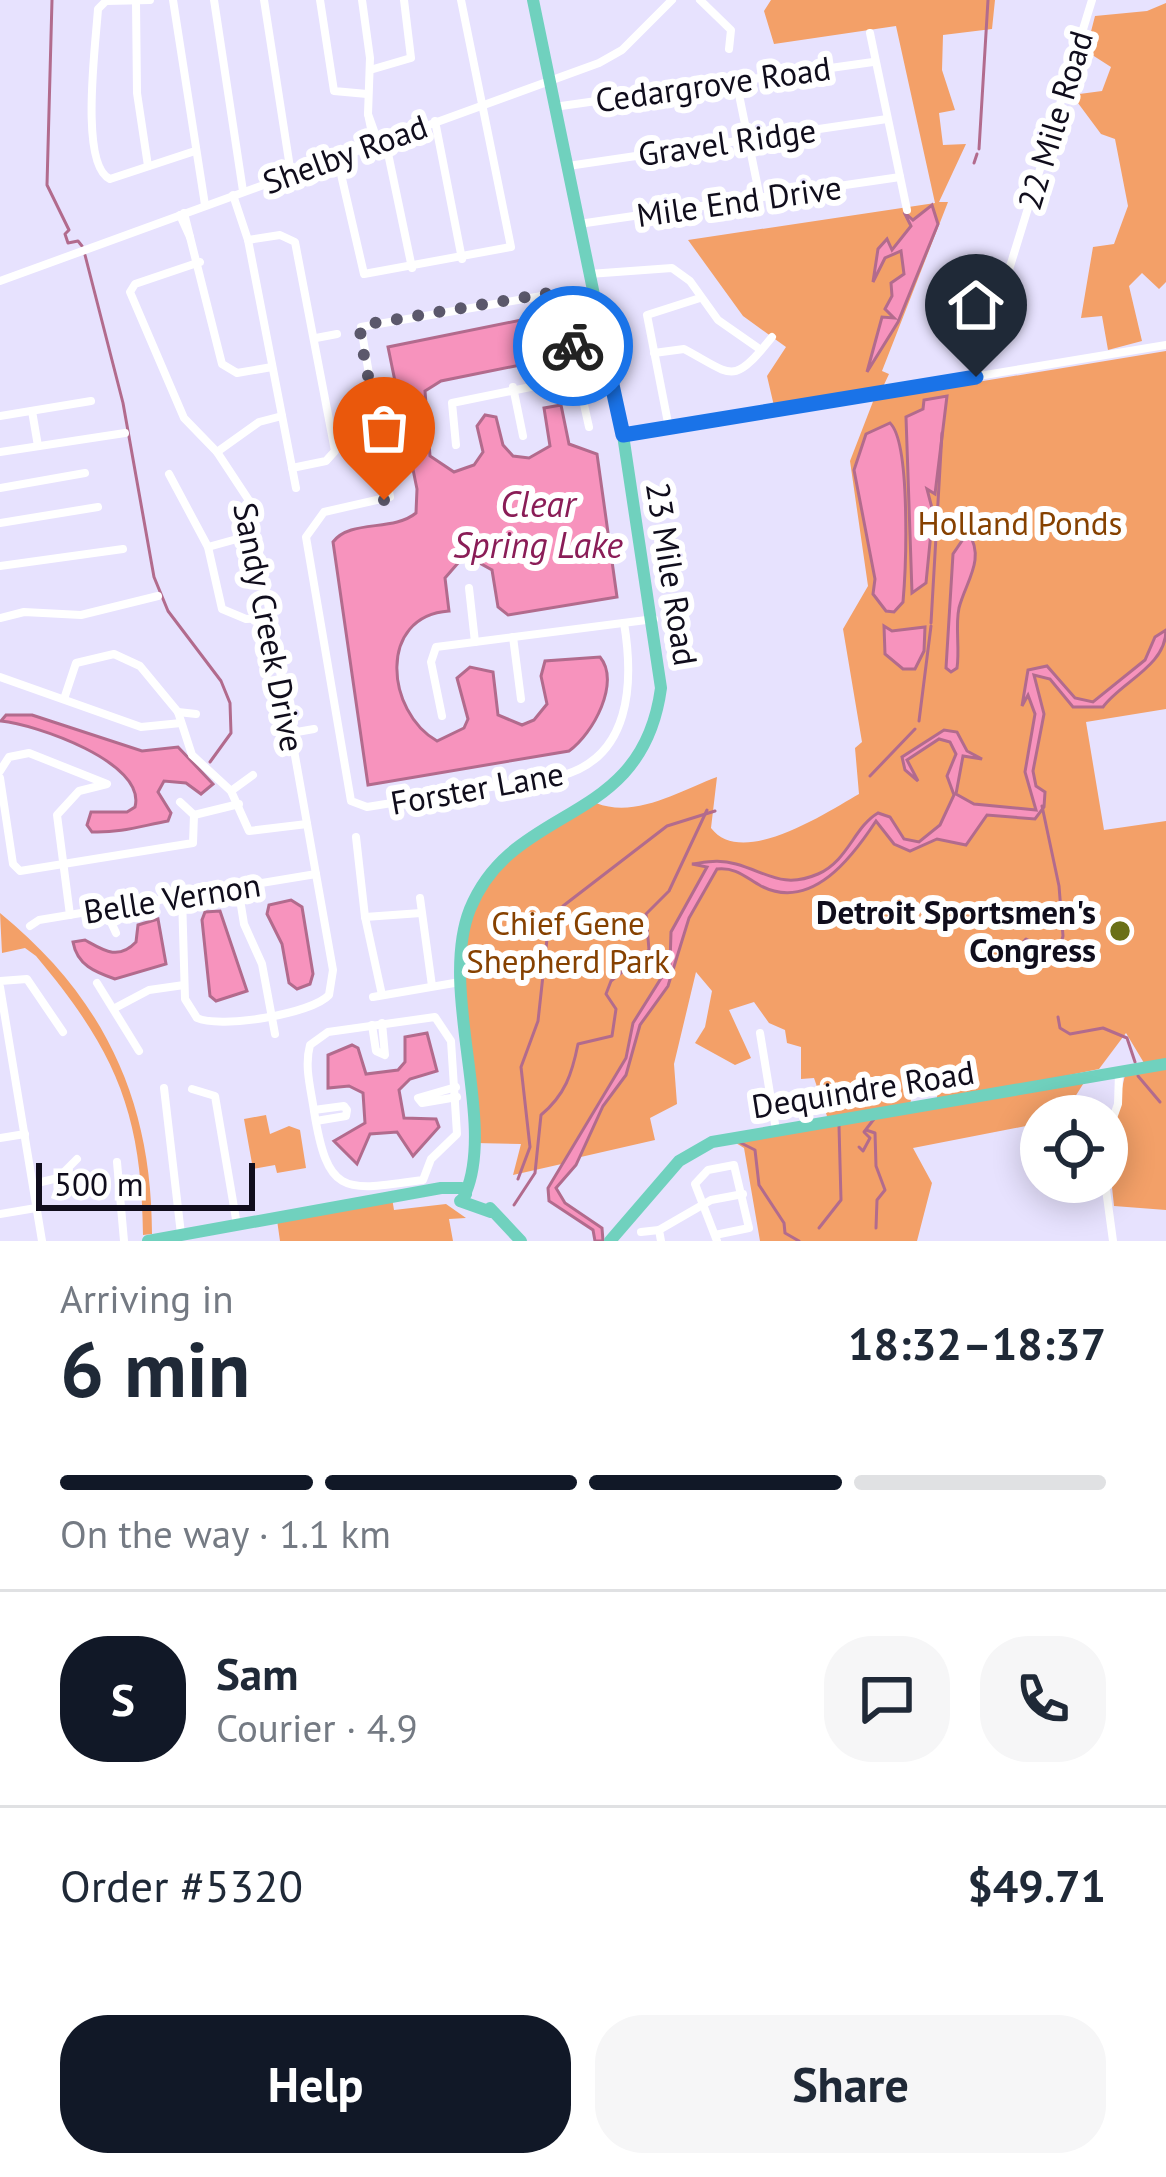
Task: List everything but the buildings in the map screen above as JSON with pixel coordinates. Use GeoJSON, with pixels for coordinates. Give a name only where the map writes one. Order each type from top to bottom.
{"type":"FeatureCollection","features":[{"type":"Feature","properties":{"kind":"main road","name":"23 Mile Road"},"geometry":{"type":"LineString","coordinates":[[461,1193],[473,1152],[465,1122],[465,926],[490,875],[533,835],[598,800],[632,767],[645,745],[662,688],[623,435],[533,0]]}},
{"type":"Feature","properties":{"kind":"main road","name":"Dequindre Road"},"geometry":{"type":"LineString","coordinates":[[698,1147],[1166,1064]]}},
{"type":"Feature","properties":{"kind":"main road"},"geometry":{"type":"LineString","coordinates":[[610,1241],[660,1179],[698,1147]]}},
{"type":"Feature","properties":{"kind":"main road"},"geometry":{"type":"LineString","coordinates":[[148,1241],[182,1230],[237,1226],[369,1195],[420,1193],[461,1193],[521,1241]]}},
{"type":"Feature","properties":{"kind":"street"},"geometry":{"type":"LineString","coordinates":[[150,0],[101,4],[92,126],[98,166],[106,179],[195,151]]}},
{"type":"Feature","properties":{"kind":"street"},"geometry":{"type":"LineString","coordinates":[[173,0],[205,206]]}},
{"type":"Feature","properties":{"kind":"street"},"geometry":{"type":"LineString","coordinates":[[214,0],[240,170],[239,217],[248,240],[296,488]]}},
{"type":"Feature","properties":{"kind":"street"},"geometry":{"type":"LineString","coordinates":[[264,0],[291,174]]}},
{"type":"Feature","properties":{"kind":"street"},"geometry":{"type":"LineString","coordinates":[[320,0],[334,91],[367,94]]}},
{"type":"Feature","properties":{"kind":"street"},"geometry":{"type":"LineString","coordinates":[[362,0],[370,70],[368,114],[412,268]]}},
{"type":"Feature","properties":{"kind":"street"},"geometry":{"type":"LineString","coordinates":[[370,70],[411,58],[404,0]]}},
{"type":"Feature","properties":{"kind":"street"},"geometry":{"type":"LineString","coordinates":[[337,157],[363,273],[511,248],[461,0]]}},
{"type":"Feature","properties":{"kind":"street","name":"Shelby Road"},"geometry":{"type":"LineString","coordinates":[[0,280],[619,52],[672,0]]}},
{"type":"Feature","properties":{"kind":"street"},"geometry":{"type":"LineString","coordinates":[[700,0],[731,30],[729,49]]}},
{"type":"Feature","properties":{"kind":"street","name":"22 Mile Road"},"geometry":{"type":"LineString","coordinates":[[976,377],[1092,0]]}},
{"type":"Feature","properties":{"kind":"street"},"geometry":{"type":"LineString","coordinates":[[136,2],[137,93],[148,166]]}},
{"type":"Feature","properties":{"kind":"street"},"geometry":{"type":"LineString","coordinates":[[870,33],[907,209]]}},
{"type":"Feature","properties":{"kind":"street","name":"Cedargrove Road"},"geometry":{"type":"LineString","coordinates":[[554,107],[873,62]]}},
{"type":"Feature","properties":{"kind":"street"},"geometry":{"type":"LineString","coordinates":[[736,80],[760,198]]}},
{"type":"Feature","properties":{"kind":"street","name":"Gravel Ridge"},"geometry":{"type":"LineString","coordinates":[[567,166],[887,118]]}},
{"type":"Feature","properties":{"kind":"street"},"geometry":{"type":"LineString","coordinates":[[435,121],[462,259]]}},
{"type":"Feature","properties":{"kind":"street","name":"Mile End Drive"},"geometry":{"type":"LineString","coordinates":[[579,224],[900,177]]}},
{"type":"Feature","properties":{"kind":"street"},"geometry":{"type":"LineString","coordinates":[[182,214],[200,262],[222,364],[237,373],[272,367]]}},
{"type":"Feature","properties":{"kind":"street"},"geometry":{"type":"LineString","coordinates":[[248,240],[280,235],[295,242],[316,338],[335,448],[328,460],[292,468]]}},
{"type":"Feature","properties":{"kind":"street","name":"Sandy Creek Drive"},"geometry":{"type":"LineString","coordinates":[[200,262],[130,288],[182,413],[217,452],[248,498],[255,534],[334,976],[329,995],[319,1005],[271,1014]]}},
{"type":"Feature","properties":{"kind":"street"},"geometry":{"type":"LineString","coordinates":[[589,274],[664,266],[684,275],[725,327],[761,350]]}},
{"type":"Feature","properties":{"kind":"street","name":"Forster Lane"},"geometry":{"type":"LineString","coordinates":[[583,374],[559,292],[361,327],[390,497],[331,510],[309,521],[306,537],[350,795],[360,807],[560,776],[586,766],[610,740],[626,708],[631,672],[625,626]]}},
{"type":"Feature","properties":{"kind":"street"},"geometry":{"type":"LineString","coordinates":[[669,428],[649,311],[700,298]]}},
{"type":"Feature","properties":{"kind":"street"},"geometry":{"type":"LineString","coordinates":[[316,338],[338,334]]}},
{"type":"Feature","properties":{"kind":"street"},"geometry":{"type":"LineString","coordinates":[[654,352],[684,349],[722,372],[746,367],[772,337]]}},
{"type":"Feature","properties":{"kind":"street"},"geometry":{"type":"LineString","coordinates":[[623,435],[1166,345]]}},
{"type":"Feature","properties":{"kind":"street"},"geometry":{"type":"LineString","coordinates":[[456,446],[451,404],[608,368]]}},
{"type":"Feature","properties":{"kind":"street"},"geometry":{"type":"LineString","coordinates":[[583,374],[589,427]]}},
{"type":"Feature","properties":{"kind":"street"},"geometry":{"type":"LineString","coordinates":[[513,387],[523,436]]}},
{"type":"Feature","properties":{"kind":"street"},"geometry":{"type":"LineString","coordinates":[[0,416],[92,401]]}},
{"type":"Feature","properties":{"kind":"street"},"geometry":{"type":"LineString","coordinates":[[32,411],[38,446]]}},
{"type":"Feature","properties":{"kind":"street"},"geometry":{"type":"LineString","coordinates":[[217,452],[259,422],[282,416]]}},
{"type":"Feature","properties":{"kind":"street"},"geometry":{"type":"LineString","coordinates":[[0,452],[125,433]]}},
{"type":"Feature","properties":{"kind":"street"},"geometry":{"type":"LineString","coordinates":[[0,488],[85,473]]}},
{"type":"Feature","properties":{"kind":"street"},"geometry":{"type":"LineString","coordinates":[[169,474],[208,547],[222,609],[246,619],[271,618]]}},
{"type":"Feature","properties":{"kind":"street"},"geometry":{"type":"LineString","coordinates":[[0,523],[98,507]]}},
{"type":"Feature","properties":{"kind":"street"},"geometry":{"type":"LineString","coordinates":[[208,547],[255,534]]}},
{"type":"Feature","properties":{"kind":"street"},"geometry":{"type":"LineString","coordinates":[[0,566],[123,549]]}},
{"type":"Feature","properties":{"kind":"street"},"geometry":{"type":"LineString","coordinates":[[469,588],[475,642]]}},
{"type":"Feature","properties":{"kind":"street"},"geometry":{"type":"LineString","coordinates":[[0,618],[24,612],[81,615],[158,596]]}},
{"type":"Feature","properties":{"kind":"street"},"geometry":{"type":"LineString","coordinates":[[442,716],[431,652],[475,642],[655,622]]}},
{"type":"Feature","properties":{"kind":"street"},"geometry":{"type":"LineString","coordinates":[[513,639],[520,699]]}},
{"type":"Feature","properties":{"kind":"street"},"geometry":{"type":"LineString","coordinates":[[64,699],[72,665],[118,655],[140,666],[180,717],[189,751],[231,791],[249,831],[307,824]]}},
{"type":"Feature","properties":{"kind":"street"},"geometry":{"type":"LineString","coordinates":[[0,677],[141,727],[196,713]]}},
{"type":"Feature","properties":{"kind":"street"},"geometry":{"type":"LineString","coordinates":[[291,733],[314,729]]}},
{"type":"Feature","properties":{"kind":"street"},"geometry":{"type":"LineString","coordinates":[[70,915],[63,865],[58,812],[79,791],[107,784],[26,752],[9,757],[0,781],[16,870],[63,865],[196,840],[194,815],[180,802]]}},
{"type":"Feature","properties":{"kind":"street"},"geometry":{"type":"LineString","coordinates":[[231,791],[253,775]]}},
{"type":"Feature","properties":{"kind":"street"},"geometry":{"type":"LineString","coordinates":[[194,815],[239,804]]}},
{"type":"Feature","properties":{"kind":"street"},"geometry":{"type":"LineString","coordinates":[[356,837],[377,996],[462,984]]}},
{"type":"Feature","properties":{"kind":"street","name":"Belle Vernon"},"geometry":{"type":"LineString","coordinates":[[30,926],[70,915],[316,874]]}},
{"type":"Feature","properties":{"kind":"street"},"geometry":{"type":"LineString","coordinates":[[238,887],[244,924],[262,964],[274,1034]]}},
{"type":"Feature","properties":{"kind":"street"},"geometry":{"type":"LineString","coordinates":[[182,896],[184,985],[191,1013],[208,1023],[271,1014]]}},
{"type":"Feature","properties":{"kind":"street"},"geometry":{"type":"LineString","coordinates":[[420,898],[432,986]]}},
{"type":"Feature","properties":{"kind":"street"},"geometry":{"type":"LineString","coordinates":[[105,909],[116,933]]}},
{"type":"Feature","properties":{"kind":"street"},"geometry":{"type":"LineString","coordinates":[[365,917],[421,913]]}},
{"type":"Feature","properties":{"kind":"street"},"geometry":{"type":"LineString","coordinates":[[42,1241],[0,984],[27,979],[62,1033]]}},
{"type":"Feature","properties":{"kind":"street"},"geometry":{"type":"LineString","coordinates":[[97,983],[139,1051]]}},
{"type":"Feature","properties":{"kind":"street"},"geometry":{"type":"LineString","coordinates":[[115,1009],[149,990],[184,985]]}},
{"type":"Feature","properties":{"kind":"street"},"geometry":{"type":"LineString","coordinates":[[429,1016],[441,1021],[451,1041],[456,1092],[465,1122],[431,1159],[425,1178],[369,1195],[326,1167],[307,1062],[312,1042],[324,1033],[377,1024],[429,1016]]}},
{"type":"Feature","properties":{"kind":"street"},"geometry":{"type":"LineString","coordinates":[[760,1034],[776,1131]]}},
{"type":"Feature","properties":{"kind":"street"},"geometry":{"type":"LineString","coordinates":[[1118,1095],[1119,1072]]}},
{"type":"Feature","properties":{"kind":"street"},"geometry":{"type":"LineString","coordinates":[[164,1088],[182,1230]]}},
{"type":"Feature","properties":{"kind":"street"},"geometry":{"type":"LineString","coordinates":[[192,1089],[213,1092],[237,1226]]}},
{"type":"Feature","properties":{"kind":"street"},"geometry":{"type":"LineString","coordinates":[[0,1138],[25,1135]]}},
{"type":"Feature","properties":{"kind":"street"},"geometry":{"type":"LineString","coordinates":[[698,1147],[708,1171]]}},
{"type":"Feature","properties":{"kind":"street"},"geometry":{"type":"LineString","coordinates":[[33,1184],[55,1180],[76,1159]]}},
{"type":"Feature","properties":{"kind":"street"},"geometry":{"type":"LineString","coordinates":[[117,1162],[124,1241]]}},
{"type":"Feature","properties":{"kind":"street"},"geometry":{"type":"LineString","coordinates":[[734,1165],[749,1228],[716,1238],[695,1184],[708,1171],[734,1165]]}},
{"type":"Feature","properties":{"kind":"street"},"geometry":{"type":"LineString","coordinates":[[641,1232],[659,1230],[703,1204],[743,1195]]}},
{"type":"Feature","properties":{"kind":"street"},"geometry":{"type":"LineString","coordinates":[[1107,1203],[1112,1241]]}},
{"type":"Feature","properties":{"kind":"street"},"geometry":{"type":"LineString","coordinates":[[0,1214],[36,1208]]}},
{"type":"Feature","properties":{"kind":"street"},"geometry":{"type":"LineString","coordinates":[[659,1230],[661,1241]]}},
{"type":"Feature","properties":{"kind":"green space"},"geometry":{"type":"Polygon","coordinates":[[[771,0],[995,0],[992,29],[943,35],[942,70],[955,110],[939,113],[943,145],[966,144],[939,202],[948,202],[882,371],[889,374],[882,389],[774,406],[767,376],[786,347],[743,316],[688,240],[935,203],[896,26],[774,44],[764,11],[771,0]]]}},
{"type":"Feature","properties":{"kind":"green space"},"geometry":{"type":"Polygon","coordinates":[[[1166,3],[1166,282],[1159,289],[1142,273],[1129,286],[1142,341],[1108,350],[1102,316],[1081,318],[1093,247],[1114,244],[1128,206],[1115,139],[1101,134],[1072,95],[1102,91],[1111,67],[1086,51],[1095,16],[1147,11],[1166,3]]]}},
{"type":"Feature","properties":{"kind":"green space"},"geometry":{"type":"Polygon","coordinates":[[[1166,351],[1166,709],[1086,722],[1104,830],[1166,821],[1166,1059],[1144,1063],[1126,1033],[1099,1069],[937,1102],[937,1070],[915,1073],[910,1106],[828,1119],[814,1078],[801,1079],[801,1047],[787,1043],[785,1030],[769,1023],[754,1002],[729,1010],[751,1058],[735,1065],[695,1043],[705,1027],[712,991],[696,972],[674,1064],[677,1104],[650,1118],[655,1140],[572,1159],[612,1084],[566,1163],[513,1175],[521,1144],[475,1143],[463,1032],[463,954],[485,885],[518,849],[596,803],[627,808],[642,805],[717,777],[711,828],[725,839],[743,843],[785,833],[859,794],[855,748],[862,742],[843,629],[868,586],[850,461],[874,399],[1166,351]]]}},
{"type":"Feature","properties":{"kind":"green space"},"geometry":{"type":"Polygon","coordinates":[[[0,913],[68,980],[115,1055],[143,1139],[152,1234],[143,1235],[130,1117],[104,1053],[36,956],[25,948],[2,953],[0,913]]]}},
{"type":"Feature","properties":{"kind":"green space"},"geometry":{"type":"Polygon","coordinates":[[[1166,1068],[1166,1210],[1114,1206],[1128,1203],[1128,1095],[1120,1095],[1125,1075],[1166,1068]]]}},
{"type":"Feature","properties":{"kind":"green space"},"geometry":{"type":"Polygon","coordinates":[[[1085,1081],[1076,1095],[1020,1095],[1020,1127],[913,1148],[932,1183],[917,1241],[760,1241],[744,1148],[736,1143],[1085,1081]]]}},
{"type":"Feature","properties":{"kind":"green space"},"geometry":{"type":"Polygon","coordinates":[[[266,1115],[270,1134],[289,1126],[300,1130],[306,1168],[277,1173],[275,1165],[253,1169],[244,1119],[266,1115]]]}},
{"type":"Feature","properties":{"kind":"green space"},"geometry":{"type":"Polygon","coordinates":[[[392,1198],[394,1210],[446,1204],[466,1218],[449,1219],[453,1241],[280,1241],[277,1220],[392,1198]]]}},
{"type":"Feature","properties":{"kind":"water"},"geometry":{"type":"Polygon","coordinates":[[[932,205],[938,224],[898,322],[867,372],[882,317],[894,318],[885,309],[892,296],[891,283],[904,274],[901,251],[885,258],[873,282],[878,249],[887,239],[892,250],[911,226],[904,212],[913,220],[932,205]]]}},
{"type":"Feature","properties":{"kind":"water","name":"Clear Spring Lake"},"geometry":{"type":"Polygon","coordinates":[[[541,316],[555,358],[441,381],[425,391],[430,456],[454,472],[474,465],[483,452],[477,426],[485,415],[496,417],[503,445],[513,456],[529,458],[550,446],[544,408],[561,405],[569,444],[597,454],[617,597],[508,615],[498,607],[492,570],[465,555],[445,578],[449,611],[426,617],[410,629],[400,647],[399,688],[407,709],[437,741],[464,728],[468,719],[457,678],[470,667],[493,672],[498,715],[522,725],[534,720],[547,704],[541,676],[545,661],[600,657],[607,680],[601,707],[587,733],[569,751],[368,785],[333,542],[350,530],[396,522],[416,513],[417,489],[388,347],[541,316]]]}},
{"type":"Feature","properties":{"kind":"water"},"geometry":{"type":"Polygon","coordinates":[[[947,396],[935,494],[927,489],[933,512],[926,583],[912,593],[906,417],[923,409],[924,400],[947,396]]]}},
{"type":"Feature","properties":{"kind":"water"},"geometry":{"type":"Polygon","coordinates":[[[890,423],[901,455],[906,507],[903,602],[894,612],[886,611],[873,594],[875,579],[854,470],[866,434],[890,423]]]}},
{"type":"Feature","properties":{"kind":"water"},"geometry":{"type":"Polygon","coordinates":[[[968,532],[975,561],[959,608],[957,668],[951,672],[946,668],[953,554],[968,532]]]}},
{"type":"Feature","properties":{"kind":"water"},"geometry":{"type":"Polygon","coordinates":[[[884,626],[892,631],[925,627],[924,651],[915,669],[903,669],[885,654],[884,626]]]}},
{"type":"Feature","properties":{"kind":"water"},"geometry":{"type":"Polygon","coordinates":[[[1166,630],[1151,664],[1103,707],[1073,707],[1050,679],[1034,675],[1044,714],[1033,771],[1036,786],[1045,792],[1044,807],[1035,819],[987,815],[966,845],[937,839],[910,851],[894,844],[876,821],[843,864],[814,886],[797,892],[780,892],[735,871],[717,869],[689,918],[668,986],[640,1025],[626,1075],[603,1106],[576,1165],[556,1188],[565,1203],[602,1228],[603,1241],[595,1241],[593,1230],[549,1201],[548,1188],[626,1058],[633,1023],[670,964],[671,932],[707,867],[692,864],[724,862],[776,878],[806,878],[837,861],[878,813],[890,817],[904,839],[919,842],[940,825],[954,795],[947,776],[956,754],[950,742],[939,739],[907,760],[918,781],[905,770],[902,757],[944,730],[957,732],[967,751],[982,759],[963,756],[956,794],[974,804],[1036,810],[1025,772],[1035,714],[1028,695],[1022,706],[1028,670],[1047,666],[1075,698],[1093,702],[1145,660],[1155,637],[1166,630]]]}},
{"type":"Feature","properties":{"kind":"water"},"geometry":{"type":"Polygon","coordinates":[[[6,715],[32,715],[142,751],[178,747],[213,784],[201,794],[186,783],[164,781],[158,792],[171,813],[168,821],[92,832],[87,825],[91,812],[127,812],[135,807],[134,791],[124,775],[85,748],[38,729],[1,721],[6,715]]]}},
{"type":"Feature","properties":{"kind":"water"},"geometry":{"type":"Polygon","coordinates":[[[291,900],[302,907],[313,974],[310,984],[297,989],[289,983],[282,944],[267,914],[269,905],[291,900]]]}},
{"type":"Feature","properties":{"kind":"water"},"geometry":{"type":"Polygon","coordinates":[[[220,911],[247,991],[216,1001],[210,996],[202,920],[205,912],[220,911]]]}},
{"type":"Feature","properties":{"kind":"water"},"geometry":{"type":"Polygon","coordinates":[[[158,919],[166,964],[115,979],[88,966],[75,950],[73,942],[85,940],[110,952],[123,951],[136,942],[138,925],[158,919]]]}},
{"type":"Feature","properties":{"kind":"water"},"geometry":{"type":"Polygon","coordinates":[[[427,1033],[437,1071],[410,1079],[399,1090],[404,1118],[436,1119],[439,1127],[413,1156],[397,1132],[370,1134],[357,1164],[334,1141],[365,1123],[363,1093],[349,1086],[328,1088],[328,1055],[352,1045],[358,1048],[366,1074],[398,1070],[405,1062],[405,1037],[427,1033]]]}},
{"type":"Feature","properties":{"kind":"waterway"},"geometry":{"type":"LineString","coordinates":[[52,0],[47,185],[69,230],[65,234],[68,243],[78,241],[82,246]]}},
{"type":"Feature","properties":{"kind":"waterway"},"geometry":{"type":"LineString","coordinates":[[979,149],[988,0]]}},
{"type":"Feature","properties":{"kind":"waterway"},"geometry":{"type":"LineString","coordinates":[[974,163],[977,154]]}},
{"type":"Feature","properties":{"kind":"waterway"},"geometry":{"type":"LineString","coordinates":[[85,255],[123,403],[154,577],[168,611],[221,681],[230,703],[231,733],[210,762]]}},
{"type":"Feature","properties":{"kind":"waterway"},"geometry":{"type":"LineString","coordinates":[[931,623],[942,433]]}},
{"type":"Feature","properties":{"kind":"waterway"},"geometry":{"type":"LineString","coordinates":[[919,721],[931,626]]}},
{"type":"Feature","properties":{"kind":"waterway"},"geometry":{"type":"LineString","coordinates":[[870,776],[915,729]]}},
{"type":"Feature","properties":{"kind":"waterway"},"geometry":{"type":"LineString","coordinates":[[1015,951],[1026,939],[1040,946],[1061,943],[1063,936],[1059,886],[1042,806]]}},
{"type":"Feature","properties":{"kind":"waterway"},"geometry":{"type":"LineString","coordinates":[[514,1205],[535,1173],[541,1115],[566,1083],[578,1044],[612,1036],[616,1009],[606,994],[611,981],[649,950],[646,914],[669,891],[707,810]]}},
{"type":"Feature","properties":{"kind":"waterway"},"geometry":{"type":"LineString","coordinates":[[518,1179],[530,1147],[521,1067],[538,1021],[547,939],[563,906],[667,826],[715,811]]}},
{"type":"Feature","properties":{"kind":"waterway"},"geometry":{"type":"LineString","coordinates":[[1058,1017],[1060,1028],[1070,1034],[1103,1028],[1127,1038],[1135,1062]]}},
{"type":"Feature","properties":{"kind":"waterway"},"geometry":{"type":"LineString","coordinates":[[1138,1076],[1160,1102]]}},
{"type":"Feature","properties":{"kind":"waterway"},"geometry":{"type":"LineString","coordinates":[[859,1147],[863,1151],[870,1138],[864,1132],[874,1119]]}},
{"type":"Feature","properties":{"kind":"waterway"},"geometry":{"type":"LineString","coordinates":[[819,1228],[841,1200],[839,1126]]}},
{"type":"Feature","properties":{"kind":"waterway"},"geometry":{"type":"LineString","coordinates":[[866,1130],[875,1133],[876,1166],[885,1190],[877,1200],[876,1228]]}},
{"type":"Feature","properties":{"kind":"waterway"},"geometry":{"type":"LineString","coordinates":[[741,1143],[755,1150],[759,1185],[784,1223],[785,1233],[799,1241]]}},
{"type":"Feature","properties":{"kind":"way so far"},"geometry":{"type":"LineString","coordinates":[[384,500],[391,494],[360,335],[363,325],[555,292],[563,299],[573,346]]}},
{"type":"Feature","properties":{"kind":"place","name":"Detroit Sportsmen's Congress"},"geometry":{"type":"Point","coordinates":[1120,931]}},
{"type":"Feature","properties":{"kind":"route"},"geometry":{"type":"LineString","coordinates":[[573,346],[579,375],[609,371],[623,435],[976,377]]}},
{"type":"Feature","properties":{"kind":"park label","name":"Holland Ponds"},"geometry":{"type":"Point","coordinates":[1020,523]}},
{"type":"Feature","properties":{"kind":"park label","name":"Chief Gene Shepherd Park"},"geometry":{"type":"Point","coordinates":[568,942]}}]}
